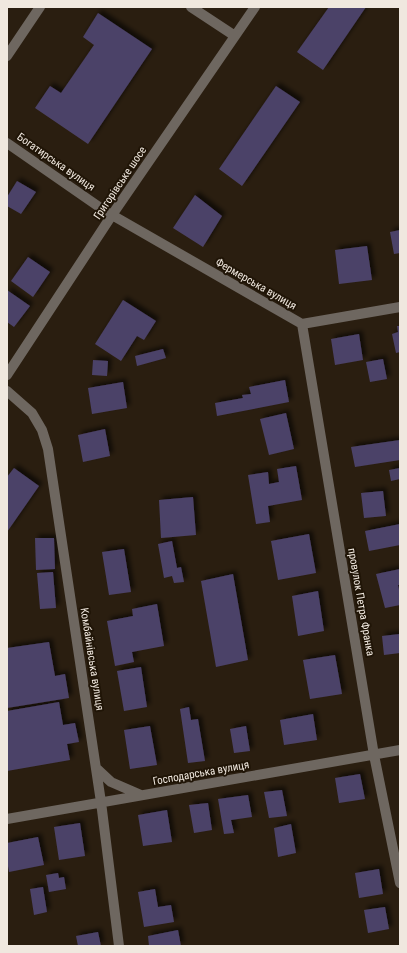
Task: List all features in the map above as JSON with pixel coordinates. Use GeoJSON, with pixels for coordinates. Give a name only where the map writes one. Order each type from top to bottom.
{"type":"FeatureCollection","features":[{"type":"Feature","properties":{"kind":"street"},"geometry":{"type":"LineString","coordinates":[[7,56],[40,7]]}},
{"type":"Feature","properties":{"kind":"street"},"geometry":{"type":"LineString","coordinates":[[191,7],[236,36]]}},
{"type":"Feature","properties":{"kind":"street","name":"Григорівське шосе"},"geometry":{"type":"LineString","coordinates":[[7,375],[112,215],[255,7]]}},
{"type":"Feature","properties":{"kind":"street","name":"Богатирська вулиця"},"geometry":{"type":"LineString","coordinates":[[7,143],[112,215]]}},
{"type":"Feature","properties":{"kind":"street","name":"Фермерська вулиця"},"geometry":{"type":"LineString","coordinates":[[112,215],[302,324],[400,307]]}},
{"type":"Feature","properties":{"kind":"street","name":"провулок Петра Франка"},"geometry":{"type":"LineString","coordinates":[[302,324],[374,755],[400,883]]}},
{"type":"Feature","properties":{"kind":"street","name":"Комбайнівська вулиця"},"geometry":{"type":"LineString","coordinates":[[7,391],[32,412],[42,430],[48,449],[101,802],[119,946]]}},
{"type":"Feature","properties":{"kind":"street","name":"Господарська вулиця"},"geometry":{"type":"LineString","coordinates":[[7,819],[400,750]]}},
{"type":"Feature","properties":{"kind":"street"},"geometry":{"type":"LineString","coordinates":[[96,768],[111,782],[141,795]]}},
{"type":"Feature","properties":{"kind":"building"},"geometry":{"type":"Polygon","coordinates":[[[329,7],[366,7],[323,70],[297,52],[329,7]]]}},
{"type":"Feature","properties":{"kind":"building"},"geometry":{"type":"Polygon","coordinates":[[[98,13],[152,49],[88,144],[35,108],[50,86],[61,93],[94,45],[83,37],[98,13]]]}},
{"type":"Feature","properties":{"kind":"building"},"geometry":{"type":"Polygon","coordinates":[[[276,86],[300,102],[242,186],[219,169],[276,86]]]}},
{"type":"Feature","properties":{"kind":"building"},"geometry":{"type":"Polygon","coordinates":[[[17,181],[36,192],[21,214],[7,206],[7,197],[17,181]]]}},
{"type":"Feature","properties":{"kind":"building"},"geometry":{"type":"Polygon","coordinates":[[[195,195],[222,216],[203,247],[173,228],[195,195]]]}},
{"type":"Feature","properties":{"kind":"building"},"geometry":{"type":"Polygon","coordinates":[[[400,230],[400,253],[394,254],[390,232],[400,230]]]}},
{"type":"Feature","properties":{"kind":"building"},"geometry":{"type":"Polygon","coordinates":[[[367,246],[372,280],[339,284],[335,250],[367,246]]]}},
{"type":"Feature","properties":{"kind":"building"},"geometry":{"type":"Polygon","coordinates":[[[28,257],[50,272],[33,297],[11,281],[28,257]]]}},
{"type":"Feature","properties":{"kind":"building"},"geometry":{"type":"Polygon","coordinates":[[[7,290],[30,306],[14,327],[7,322],[7,290]]]}},
{"type":"Feature","properties":{"kind":"building"},"geometry":{"type":"Polygon","coordinates":[[[123,300],[156,321],[144,340],[137,336],[121,361],[95,344],[123,300]]]}},
{"type":"Feature","properties":{"kind":"building"},"geometry":{"type":"Polygon","coordinates":[[[397,326],[400,326],[400,352],[396,353],[392,334],[398,332],[397,326]]]}},
{"type":"Feature","properties":{"kind":"building"},"geometry":{"type":"Polygon","coordinates":[[[359,334],[363,360],[335,365],[331,339],[359,334]]]}},
{"type":"Feature","properties":{"kind":"building"},"geometry":{"type":"Polygon","coordinates":[[[163,349],[166,358],[137,366],[135,356],[163,349]]]}},
{"type":"Feature","properties":{"kind":"building"},"geometry":{"type":"Polygon","coordinates":[[[383,359],[387,379],[370,382],[366,362],[383,359]]]}},
{"type":"Feature","properties":{"kind":"building"},"geometry":{"type":"Polygon","coordinates":[[[93,360],[108,361],[107,376],[92,375],[93,360]]]}},
{"type":"Feature","properties":{"kind":"building"},"geometry":{"type":"Polygon","coordinates":[[[285,380],[289,402],[217,416],[215,403],[243,398],[242,395],[251,394],[249,387],[285,380]]]}},
{"type":"Feature","properties":{"kind":"building"},"geometry":{"type":"Polygon","coordinates":[[[123,382],[127,408],[92,414],[88,388],[123,382]]]}},
{"type":"Feature","properties":{"kind":"building"},"geometry":{"type":"Polygon","coordinates":[[[286,413],[294,449],[269,455],[260,419],[286,413]]]}},
{"type":"Feature","properties":{"kind":"building"},"geometry":{"type":"Polygon","coordinates":[[[105,429],[110,456],[83,462],[78,435],[105,429]]]}},
{"type":"Feature","properties":{"kind":"building"},"geometry":{"type":"Polygon","coordinates":[[[400,440],[400,460],[355,467],[351,447],[400,440]]]}},
{"type":"Feature","properties":{"kind":"building"},"geometry":{"type":"Polygon","coordinates":[[[296,466],[302,500],[268,506],[270,522],[256,524],[248,475],[268,472],[269,484],[279,482],[277,469],[296,466]]]}},
{"type":"Feature","properties":{"kind":"building"},"geometry":{"type":"Polygon","coordinates":[[[14,468],[39,486],[7,532],[7,477],[14,468]]]}},
{"type":"Feature","properties":{"kind":"building"},"geometry":{"type":"Polygon","coordinates":[[[400,468],[400,479],[391,481],[389,470],[400,468]]]}},
{"type":"Feature","properties":{"kind":"building"},"geometry":{"type":"Polygon","coordinates":[[[383,491],[386,516],[364,518],[361,493],[383,491]]]}},
{"type":"Feature","properties":{"kind":"building"},"geometry":{"type":"Polygon","coordinates":[[[193,497],[196,535],[161,538],[159,500],[193,497]]]}},
{"type":"Feature","properties":{"kind":"building"},"geometry":{"type":"Polygon","coordinates":[[[400,524],[400,545],[369,551],[365,531],[400,524]]]}},
{"type":"Feature","properties":{"kind":"building"},"geometry":{"type":"Polygon","coordinates":[[[309,534],[316,573],[278,580],[271,541],[309,534]]]}},
{"type":"Feature","properties":{"kind":"building"},"geometry":{"type":"Polygon","coordinates":[[[35,538],[54,538],[55,569],[36,570],[35,538]]]}},
{"type":"Feature","properties":{"kind":"building"},"geometry":{"type":"Polygon","coordinates":[[[172,541],[177,568],[181,567],[184,582],[174,583],[172,576],[164,578],[158,544],[172,541]]]}},
{"type":"Feature","properties":{"kind":"building"},"geometry":{"type":"Polygon","coordinates":[[[124,549],[131,592],[109,595],[102,552],[124,549]]]}},
{"type":"Feature","properties":{"kind":"building"},"geometry":{"type":"Polygon","coordinates":[[[400,569],[400,585],[398,585],[400,605],[385,608],[376,574],[400,569]]]}},
{"type":"Feature","properties":{"kind":"building"},"geometry":{"type":"Polygon","coordinates":[[[53,572],[56,608],[40,609],[37,573],[53,572]]]}},
{"type":"Feature","properties":{"kind":"building"},"geometry":{"type":"Polygon","coordinates":[[[233,574],[248,660],[216,667],[201,581],[233,574]]]}},
{"type":"Feature","properties":{"kind":"building"},"geometry":{"type":"Polygon","coordinates":[[[318,591],[324,631],[298,636],[292,596],[318,591]]]}},
{"type":"Feature","properties":{"kind":"building"},"geometry":{"type":"Polygon","coordinates":[[[157,604],[164,646],[132,652],[134,662],[115,666],[107,621],[133,616],[132,609],[157,604]]]}},
{"type":"Feature","properties":{"kind":"building"},"geometry":{"type":"Polygon","coordinates":[[[400,634],[400,653],[384,655],[382,636],[400,634]]]}},
{"type":"Feature","properties":{"kind":"building"},"geometry":{"type":"Polygon","coordinates":[[[49,642],[55,676],[65,674],[69,698],[7,708],[7,648],[49,642]]]}},
{"type":"Feature","properties":{"kind":"building"},"geometry":{"type":"Polygon","coordinates":[[[335,655],[342,694],[310,699],[303,660],[335,655]]]}},
{"type":"Feature","properties":{"kind":"building"},"geometry":{"type":"Polygon","coordinates":[[[141,667],[147,707],[124,711],[117,671],[141,667]]]}},
{"type":"Feature","properties":{"kind":"building"},"geometry":{"type":"Polygon","coordinates":[[[59,702],[63,725],[75,723],[79,742],[67,744],[70,760],[7,771],[7,711],[59,702]]]}},
{"type":"Feature","properties":{"kind":"building"},"geometry":{"type":"Polygon","coordinates":[[[189,707],[191,720],[198,719],[205,761],[188,763],[180,709],[189,707]]]}},
{"type":"Feature","properties":{"kind":"building"},"geometry":{"type":"Polygon","coordinates":[[[313,714],[317,740],[284,745],[280,720],[313,714]]]}},
{"type":"Feature","properties":{"kind":"building"},"geometry":{"type":"Polygon","coordinates":[[[150,726],[157,765],[130,769],[124,730],[150,726]]]}},
{"type":"Feature","properties":{"kind":"building"},"geometry":{"type":"Polygon","coordinates":[[[246,726],[250,751],[234,753],[230,729],[246,726]]]}},
{"type":"Feature","properties":{"kind":"building"},"geometry":{"type":"Polygon","coordinates":[[[360,774],[365,799],[339,803],[335,778],[360,774]]]}},
{"type":"Feature","properties":{"kind":"building"},"geometry":{"type":"Polygon","coordinates":[[[282,790],[287,816],[269,818],[264,792],[282,790]]]}},
{"type":"Feature","properties":{"kind":"building"},"geometry":{"type":"Polygon","coordinates":[[[248,795],[252,817],[231,820],[234,833],[224,834],[218,799],[248,795]]]}},
{"type":"Feature","properties":{"kind":"building"},"geometry":{"type":"Polygon","coordinates":[[[208,803],[212,830],[194,833],[189,805],[208,803]]]}},
{"type":"Feature","properties":{"kind":"building"},"geometry":{"type":"Polygon","coordinates":[[[167,810],[172,842],[143,846],[138,815],[167,810]]]}},
{"type":"Feature","properties":{"kind":"building"},"geometry":{"type":"Polygon","coordinates":[[[80,823],[85,856],[59,860],[54,827],[80,823]]]}},
{"type":"Feature","properties":{"kind":"building"},"geometry":{"type":"Polygon","coordinates":[[[291,824],[296,853],[278,857],[274,828],[291,824]]]}},
{"type":"Feature","properties":{"kind":"building"},"geometry":{"type":"Polygon","coordinates":[[[38,837],[44,865],[9,872],[7,843],[38,837]]]}},
{"type":"Feature","properties":{"kind":"building"},"geometry":{"type":"Polygon","coordinates":[[[379,869],[383,894],[359,898],[355,873],[379,869]]]}},
{"type":"Feature","properties":{"kind":"building"},"geometry":{"type":"Polygon","coordinates":[[[58,873],[59,878],[64,877],[66,889],[49,892],[46,875],[58,873]]]}},
{"type":"Feature","properties":{"kind":"building"},"geometry":{"type":"Polygon","coordinates":[[[43,887],[47,912],[34,915],[30,889],[43,887]]]}},
{"type":"Feature","properties":{"kind":"building"},"geometry":{"type":"Polygon","coordinates":[[[155,889],[158,907],[171,905],[174,922],[144,927],[138,892],[155,889]]]}},
{"type":"Feature","properties":{"kind":"building"},"geometry":{"type":"Polygon","coordinates":[[[385,907],[389,929],[368,933],[364,910],[385,907]]]}},
{"type":"Feature","properties":{"kind":"building"},"geometry":{"type":"Polygon","coordinates":[[[178,930],[181,946],[149,946],[148,936],[178,930]]]}},
{"type":"Feature","properties":{"kind":"building"},"geometry":{"type":"Polygon","coordinates":[[[98,932],[101,946],[78,946],[76,936],[98,932]]]}}]}
